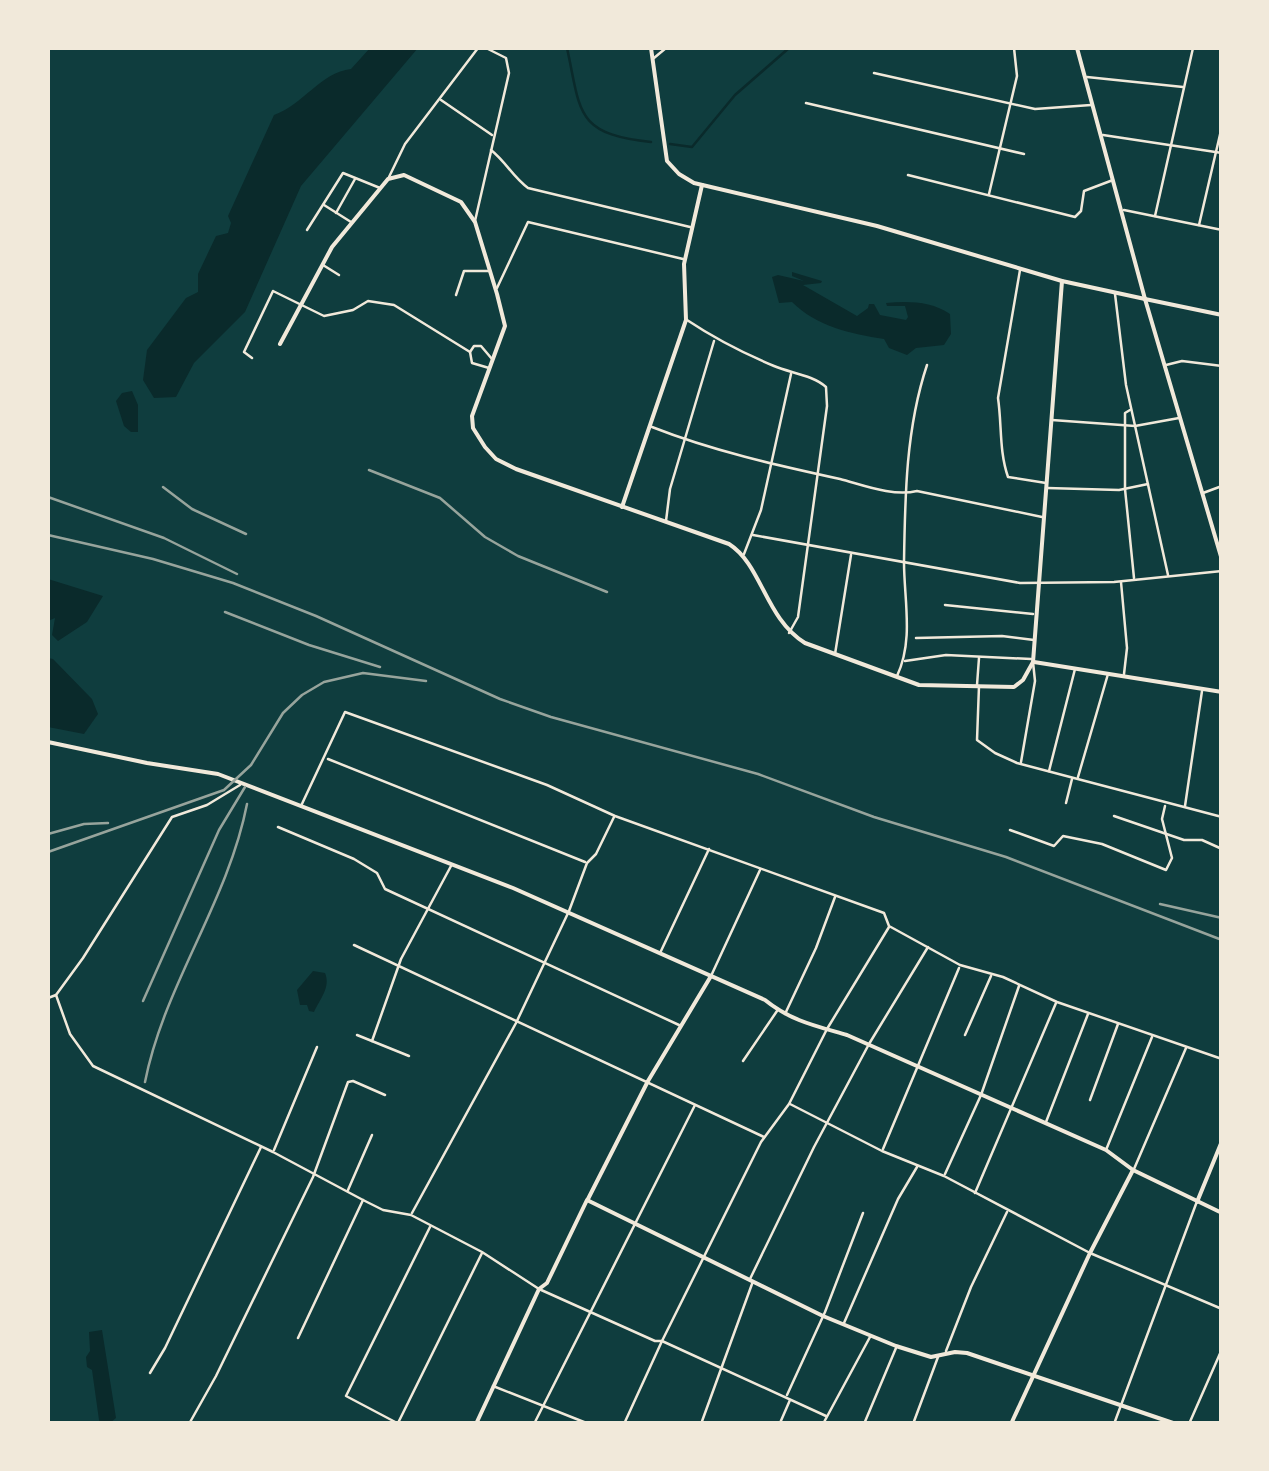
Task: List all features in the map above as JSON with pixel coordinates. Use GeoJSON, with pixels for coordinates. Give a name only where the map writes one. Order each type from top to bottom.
{"type":"FeatureCollection","features":[{"type":"Feature","properties":{"kind":"street"},"geometry":{"type":"LineString","coordinates":[[280,344],[332,247],[388,179],[405,144],[478,48]]}},
{"type":"Feature","properties":{"kind":"street"},"geometry":{"type":"LineString","coordinates":[[475,222],[508,63],[486,48]]}},
{"type":"Feature","properties":{"kind":"street"},"geometry":{"type":"LineString","coordinates":[[650,48],[663,148],[672,168],[702,185],[877,226],[1062,281],[1222,316]]}},
{"type":"Feature","properties":{"kind":"street"},"geometry":{"type":"LineString","coordinates":[[653,59],[666,48]]}},
{"type":"Feature","properties":{"kind":"street"},"geometry":{"type":"LineString","coordinates":[[989,195],[1012,102],[1018,64],[1014,48]]}},
{"type":"Feature","properties":{"kind":"street"},"geometry":{"type":"LineString","coordinates":[[1029,48],[1048,48]]}},
{"type":"Feature","properties":{"kind":"street"},"geometry":{"type":"LineString","coordinates":[[1078,48],[1145,299],[1222,560]]}},
{"type":"Feature","properties":{"kind":"street"},"geometry":{"type":"LineString","coordinates":[[1156,216],[1193,48]]}},
{"type":"Feature","properties":{"kind":"street"},"geometry":{"type":"LineString","coordinates":[[874,73],[1035,109],[1092,104]]}},
{"type":"Feature","properties":{"kind":"street"},"geometry":{"type":"LineString","coordinates":[[1085,77],[1185,87]]}},
{"type":"Feature","properties":{"kind":"street"},"geometry":{"type":"LineString","coordinates":[[439,100],[494,137]]}},
{"type":"Feature","properties":{"kind":"street"},"geometry":{"type":"LineString","coordinates":[[806,104],[1024,154]]}},
{"type":"Feature","properties":{"kind":"street"},"geometry":{"type":"LineString","coordinates":[[1199,225],[1222,126]]}},
{"type":"Feature","properties":{"kind":"street"},"geometry":{"type":"LineString","coordinates":[[1102,135],[1222,152]]}},
{"type":"Feature","properties":{"kind":"street"},"geometry":{"type":"LineString","coordinates":[[491,150],[502,158],[512,177],[528,188],[692,228]]}},
{"type":"Feature","properties":{"kind":"street"},"geometry":{"type":"LineString","coordinates":[[307,230],[343,173],[380,188]]}},
{"type":"Feature","properties":{"kind":"street"},"geometry":{"type":"LineString","coordinates":[[388,179],[404,175],[456,199],[475,222],[505,326],[472,416],[473,428],[496,459],[729,544],[743,556],[789,633],[835,656],[919,685],[1014,686],[1023,680],[1033,660]]}},
{"type":"Feature","properties":{"kind":"street"},"geometry":{"type":"LineString","coordinates":[[908,175],[1075,216],[1081,211],[1084,190],[1114,180]]}},
{"type":"Feature","properties":{"kind":"street"},"geometry":{"type":"LineString","coordinates":[[336,212],[355,179]]}},
{"type":"Feature","properties":{"kind":"street"},"geometry":{"type":"LineString","coordinates":[[622,507],[686,320],[684,260],[702,185]]}},
{"type":"Feature","properties":{"kind":"street"},"geometry":{"type":"LineString","coordinates":[[323,204],[354,223]]}},
{"type":"Feature","properties":{"kind":"street"},"geometry":{"type":"LineString","coordinates":[[1123,210],[1222,230]]}},
{"type":"Feature","properties":{"kind":"street"},"geometry":{"type":"LineString","coordinates":[[496,290],[528,222],[684,260]]}},
{"type":"Feature","properties":{"kind":"street"},"geometry":{"type":"LineString","coordinates":[[324,265],[339,274]]}},
{"type":"Feature","properties":{"kind":"street"},"geometry":{"type":"LineString","coordinates":[[1020,268],[998,398],[999,436],[1008,477],[1046,485],[1125,488],[1148,484]]}},
{"type":"Feature","properties":{"kind":"street"},"geometry":{"type":"LineString","coordinates":[[456,295],[464,272],[490,272]]}},
{"type":"Feature","properties":{"kind":"street"},"geometry":{"type":"LineString","coordinates":[[1021,764],[1034,692],[1042,517],[1062,281]]}},
{"type":"Feature","properties":{"kind":"street"},"geometry":{"type":"LineString","coordinates":[[252,358],[244,352],[273,291],[324,316],[353,310],[368,301],[394,304],[470,352]]}},
{"type":"Feature","properties":{"kind":"street"},"geometry":{"type":"LineString","coordinates":[[1115,294],[1135,426],[1168,576]]}},
{"type":"Feature","properties":{"kind":"street"},"geometry":{"type":"LineString","coordinates":[[686,320],[715,338],[826,387],[827,406],[798,617],[789,633]]}},
{"type":"Feature","properties":{"kind":"street"},"geometry":{"type":"LineString","coordinates":[[666,522],[670,489],[715,338]]}},
{"type":"Feature","properties":{"kind":"street"},"geometry":{"type":"LineString","coordinates":[[490,368],[472,363],[470,352],[474,346],[481,346],[494,361]]}},
{"type":"Feature","properties":{"kind":"street"},"geometry":{"type":"LineString","coordinates":[[1164,365],[1182,361],[1222,366]]}},
{"type":"Feature","properties":{"kind":"street"},"geometry":{"type":"LineString","coordinates":[[896,677],[904,662],[907,638],[904,564],[910,423],[927,365]]}},
{"type":"Feature","properties":{"kind":"street"},"geometry":{"type":"LineString","coordinates":[[743,556],[754,535],[791,372]]}},
{"type":"Feature","properties":{"kind":"street"},"geometry":{"type":"LineString","coordinates":[[1132,409],[1125,413],[1124,425],[1125,488],[1134,579]]}},
{"type":"Feature","properties":{"kind":"street"},"geometry":{"type":"LineString","coordinates":[[1051,420],[1135,426],[1180,418]]}},
{"type":"Feature","properties":{"kind":"street"},"geometry":{"type":"LineString","coordinates":[[650,426],[770,464],[908,494],[916,492],[1042,517]]}},
{"type":"Feature","properties":{"kind":"street"},"geometry":{"type":"LineString","coordinates":[[1202,494],[1222,486]]}},
{"type":"Feature","properties":{"kind":"street"},"geometry":{"type":"LineString","coordinates":[[754,535],[904,564],[1039,584],[1222,572]]}},
{"type":"Feature","properties":{"kind":"street"},"geometry":{"type":"LineString","coordinates":[[835,656],[852,555]]}},
{"type":"Feature","properties":{"kind":"street"},"geometry":{"type":"LineString","coordinates":[[1121,581],[1127,648],[1124,676]]}},
{"type":"Feature","properties":{"kind":"street"},"geometry":{"type":"LineString","coordinates":[[946,605],[1036,614]]}},
{"type":"Feature","properties":{"kind":"street"},"geometry":{"type":"LineString","coordinates":[[916,638],[1002,636],[1034,640]]}},
{"type":"Feature","properties":{"kind":"street"},"geometry":{"type":"LineString","coordinates":[[904,662],[946,654],[1033,660],[1222,692]]}},
{"type":"Feature","properties":{"kind":"street"},"geometry":{"type":"LineString","coordinates":[[979,657],[978,744],[1021,764],[1222,818]]}},
{"type":"Feature","properties":{"kind":"street"},"geometry":{"type":"LineString","coordinates":[[1049,770],[1075,667]]}},
{"type":"Feature","properties":{"kind":"street"},"geometry":{"type":"LineString","coordinates":[[1066,803],[1109,673]]}},
{"type":"Feature","properties":{"kind":"street"},"geometry":{"type":"LineString","coordinates":[[1023,680],[1034,692]]}},
{"type":"Feature","properties":{"kind":"street"},"geometry":{"type":"LineString","coordinates":[[1185,808],[1202,689]]}},
{"type":"Feature","properties":{"kind":"street"},"geometry":{"type":"LineString","coordinates":[[301,807],[345,712],[546,785],[615,816],[884,913],[890,926],[960,965],[1222,1059]]}},
{"type":"Feature","properties":{"kind":"street"},"geometry":{"type":"LineString","coordinates":[[48,742],[218,774],[452,864],[661,952],[820,1030],[869,1044],[1106,1150],[1133,1170],[1222,1213]]}},
{"type":"Feature","properties":{"kind":"street"},"geometry":{"type":"LineString","coordinates":[[326,758],[587,863]]}},
{"type":"Feature","properties":{"kind":"street"},"geometry":{"type":"LineString","coordinates":[[48,998],[56,995],[172,816],[207,805],[241,784]]}},
{"type":"Feature","properties":{"kind":"street"},"geometry":{"type":"LineString","coordinates":[[1010,830],[1054,846],[1063,836],[1102,844],[1166,870],[1172,858],[1162,819],[1166,804]]}},
{"type":"Feature","properties":{"kind":"street"},"geometry":{"type":"LineString","coordinates":[[411,1214],[518,1019],[587,863],[596,854],[615,816]]}},
{"type":"Feature","properties":{"kind":"street"},"geometry":{"type":"LineString","coordinates":[[1114,816],[1222,849]]}},
{"type":"Feature","properties":{"kind":"street"},"geometry":{"type":"LineString","coordinates":[[278,828],[354,859],[376,873],[383,888],[429,906],[678,1026]]}},
{"type":"Feature","properties":{"kind":"street"},"geometry":{"type":"LineString","coordinates":[[661,952],[710,848]]}},
{"type":"Feature","properties":{"kind":"street"},"geometry":{"type":"LineString","coordinates":[[372,1041],[400,965],[452,864]]}},
{"type":"Feature","properties":{"kind":"street"},"geometry":{"type":"LineString","coordinates":[[476,1424],[539,1289],[547,1283],[648,1080],[711,976],[761,868]]}},
{"type":"Feature","properties":{"kind":"street"},"geometry":{"type":"LineString","coordinates":[[784,1014],[836,896]]}},
{"type":"Feature","properties":{"kind":"street"},"geometry":{"type":"LineString","coordinates":[[624,1424],[662,1340],[766,1138],[890,926]]}},
{"type":"Feature","properties":{"kind":"street"},"geometry":{"type":"LineString","coordinates":[[354,945],[766,1138]]}},
{"type":"Feature","properties":{"kind":"street"},"geometry":{"type":"LineString","coordinates":[[701,1424],[751,1281],[869,1044],[929,946]]}},
{"type":"Feature","properties":{"kind":"street"},"geometry":{"type":"LineString","coordinates":[[882,1151],[960,965]]}},
{"type":"Feature","properties":{"kind":"street"},"geometry":{"type":"LineString","coordinates":[[965,1034],[992,975]]}},
{"type":"Feature","properties":{"kind":"street"},"geometry":{"type":"LineString","coordinates":[[944,1176],[981,1095],[1019,984]]}},
{"type":"Feature","properties":{"kind":"street"},"geometry":{"type":"LineString","coordinates":[[56,995],[70,1034],[92,1066],[384,1210],[411,1214],[482,1252],[539,1289],[655,1341],[662,1340],[826,1416]]}},
{"type":"Feature","properties":{"kind":"street"},"geometry":{"type":"LineString","coordinates":[[975,1193],[1056,1002]]}},
{"type":"Feature","properties":{"kind":"street"},"geometry":{"type":"LineString","coordinates":[[743,1061],[778,1010]]}},
{"type":"Feature","properties":{"kind":"street"},"geometry":{"type":"LineString","coordinates":[[1046,1124],[1088,1014]]}},
{"type":"Feature","properties":{"kind":"street"},"geometry":{"type":"LineString","coordinates":[[1090,1100],[1119,1023]]}},
{"type":"Feature","properties":{"kind":"street"},"geometry":{"type":"LineString","coordinates":[[357,1035],[408,1056]]}},
{"type":"Feature","properties":{"kind":"street"},"geometry":{"type":"LineString","coordinates":[[1106,1150],[1152,1036]]}},
{"type":"Feature","properties":{"kind":"street"},"geometry":{"type":"LineString","coordinates":[[273,1152],[317,1047]]}},
{"type":"Feature","properties":{"kind":"street"},"geometry":{"type":"LineString","coordinates":[[1011,1424],[1133,1170],[1187,1047]]}},
{"type":"Feature","properties":{"kind":"street"},"geometry":{"type":"LineString","coordinates":[[189,1424],[314,1174],[350,1080],[385,1095]]}},
{"type":"Feature","properties":{"kind":"street"},"geometry":{"type":"LineString","coordinates":[[534,1424],[696,1104]]}},
{"type":"Feature","properties":{"kind":"street"},"geometry":{"type":"LineString","coordinates":[[789,1104],[882,1151],[944,1176],[1090,1253],[1222,1309]]}},
{"type":"Feature","properties":{"kind":"street"},"geometry":{"type":"LineString","coordinates":[[347,1192],[372,1136]]}},
{"type":"Feature","properties":{"kind":"street"},"geometry":{"type":"LineString","coordinates":[[1114,1424],[1222,1140]]}},
{"type":"Feature","properties":{"kind":"street"},"geometry":{"type":"LineString","coordinates":[[150,1373],[261,1146]]}},
{"type":"Feature","properties":{"kind":"street"},"geometry":{"type":"LineString","coordinates":[[844,1324],[898,1199],[918,1166]]}},
{"type":"Feature","properties":{"kind":"street"},"geometry":{"type":"LineString","coordinates":[[298,1338],[363,1200]]}},
{"type":"Feature","properties":{"kind":"street"},"geometry":{"type":"LineString","coordinates":[[588,1200],[823,1316],[922,1356],[967,1353],[1176,1424]]}},
{"type":"Feature","properties":{"kind":"street"},"geometry":{"type":"LineString","coordinates":[[946,1353],[971,1287],[1007,1211]]}},
{"type":"Feature","properties":{"kind":"street"},"geometry":{"type":"LineString","coordinates":[[780,1423],[863,1213]]}},
{"type":"Feature","properties":{"kind":"street"},"geometry":{"type":"LineString","coordinates":[[431,1224],[346,1396],[399,1424],[482,1252]]}},
{"type":"Feature","properties":{"kind":"street"},"geometry":{"type":"LineString","coordinates":[[822,1424],[871,1336]]}},
{"type":"Feature","properties":{"kind":"street"},"geometry":{"type":"LineString","coordinates":[[864,1424],[896,1346]]}},
{"type":"Feature","properties":{"kind":"street"},"geometry":{"type":"LineString","coordinates":[[1189,1424],[1222,1349]]}},
{"type":"Feature","properties":{"kind":"street"},"geometry":{"type":"LineString","coordinates":[[914,1424],[939,1356]]}},
{"type":"Feature","properties":{"kind":"street"},"geometry":{"type":"LineString","coordinates":[[494,1386],[588,1424]]}},
{"type":"Feature","properties":{"kind":"water"},"geometry":{"type":"Polygon","coordinates":[[[370,48],[418,48],[301,186],[245,312],[194,363],[176,397],[154,398],[143,380],[147,350],[186,298],[198,292],[198,274],[216,236],[228,233],[228,216],[274,115],[330,76],[351,69],[370,48]]]}},
{"type":"Feature","properties":{"kind":"water"},"geometry":{"type":"Polygon","coordinates":[[[792,272],[822,281],[803,285],[857,316],[869,304],[874,304],[880,315],[906,320],[905,306],[886,303],[911,302],[935,307],[950,314],[951,334],[944,345],[916,348],[907,355],[889,348],[884,339],[835,328],[792,302],[779,303],[772,277],[804,281],[792,276],[792,272]]]}},
{"type":"Feature","properties":{"kind":"water"},"geometry":{"type":"Polygon","coordinates":[[[132,391],[138,405],[138,432],[124,426],[116,401],[122,393],[132,391]]]}},
{"type":"Feature","properties":{"kind":"water"},"geometry":{"type":"Polygon","coordinates":[[[48,579],[103,596],[87,622],[58,641],[52,635],[55,618],[48,621],[48,579]]]}},
{"type":"Feature","properties":{"kind":"water"},"geometry":{"type":"Polygon","coordinates":[[[48,658],[92,699],[98,714],[84,734],[48,727],[48,658]]]}},
{"type":"Feature","properties":{"kind":"water"},"geometry":{"type":"Polygon","coordinates":[[[313,971],[325,973],[327,983],[314,1012],[307,1005],[300,1005],[297,990],[313,971]]]}},
{"type":"Feature","properties":{"kind":"water"},"geometry":{"type":"Polygon","coordinates":[[[102,1330],[116,1418],[110,1423],[99,1420],[92,1370],[87,1367],[86,1357],[90,1351],[89,1332],[102,1330]]]}},
{"type":"Feature","properties":{"kind":"waterway"},"geometry":{"type":"LineString","coordinates":[[567,48],[585,116],[607,133],[651,142]]}},
{"type":"Feature","properties":{"kind":"waterway"},"geometry":{"type":"LineString","coordinates":[[670,144],[692,147],[735,95],[789,48]]}},
{"type":"Feature","properties":{"kind":"railway"},"geometry":{"type":"LineString","coordinates":[[369,470],[440,498],[485,537],[518,556],[607,592]]}},
{"type":"Feature","properties":{"kind":"railway"},"geometry":{"type":"LineString","coordinates":[[163,487],[192,509],[246,534]]}},
{"type":"Feature","properties":{"kind":"railway"},"geometry":{"type":"LineString","coordinates":[[48,497],[164,538],[237,574]]}},
{"type":"Feature","properties":{"kind":"railway"},"geometry":{"type":"LineString","coordinates":[[48,535],[153,559],[233,583],[500,699],[551,717],[758,774],[874,817],[1006,857],[1222,940]]}},
{"type":"Feature","properties":{"kind":"railway"},"geometry":{"type":"LineString","coordinates":[[225,612],[309,645],[380,667]]}},
{"type":"Feature","properties":{"kind":"railway"},"geometry":{"type":"LineString","coordinates":[[48,852],[224,790],[251,765],[283,713],[324,682],[363,673],[426,681]]}},
{"type":"Feature","properties":{"kind":"railway"},"geometry":{"type":"LineString","coordinates":[[143,1001],[219,830],[245,787]]}},
{"type":"Feature","properties":{"kind":"railway"},"geometry":{"type":"LineString","coordinates":[[145,1082],[166,1011],[226,875],[247,804]]}},
{"type":"Feature","properties":{"kind":"railway"},"geometry":{"type":"LineString","coordinates":[[48,834],[84,824],[108,823]]}},
{"type":"Feature","properties":{"kind":"railway"},"geometry":{"type":"LineString","coordinates":[[1160,904],[1222,918]]}}]}
